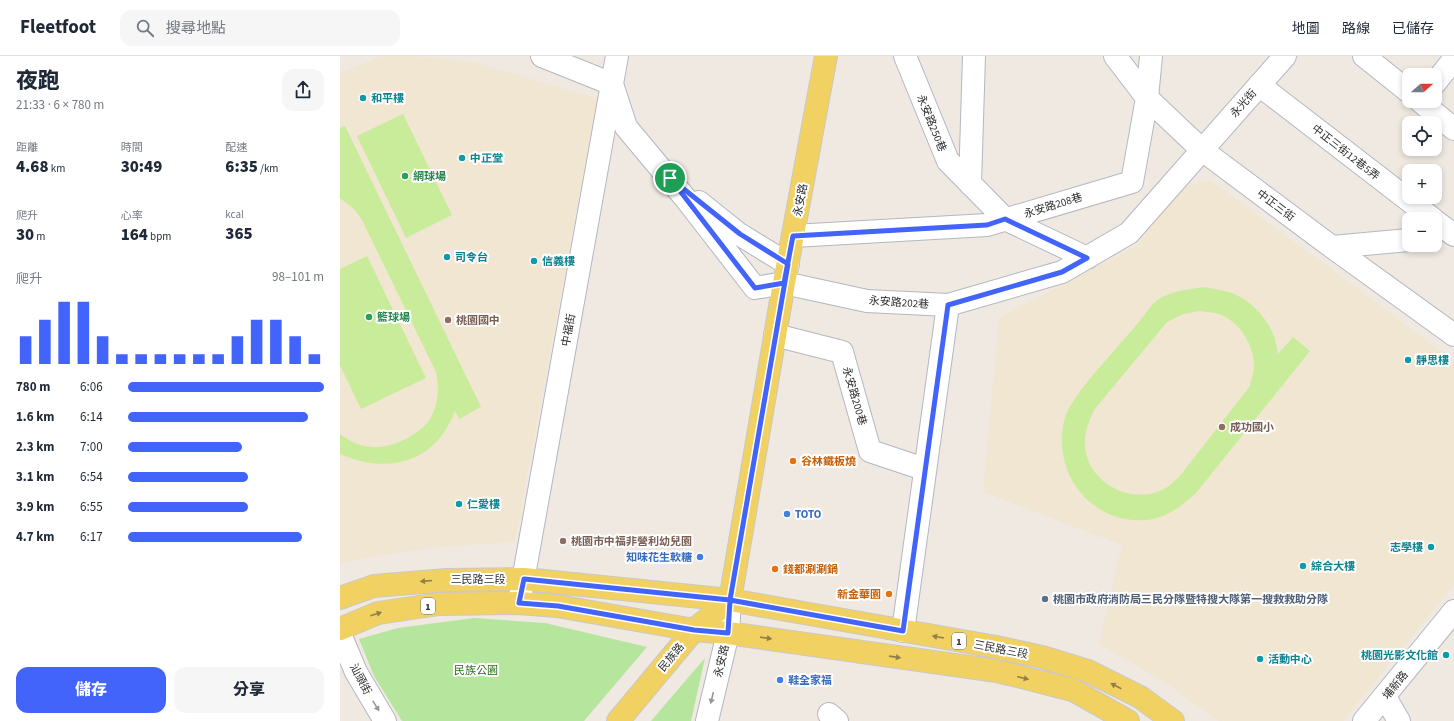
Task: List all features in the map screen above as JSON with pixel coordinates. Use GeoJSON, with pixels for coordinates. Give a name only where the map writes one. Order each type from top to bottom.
{"type":"FeatureCollection","features":[{"type":"Feature","properties":{"kind":"main road","name":"永安路"},"geometry":{"type":"LineString","coordinates":[[730,600],[775,335],[826,56]]}},
{"type":"Feature","properties":{"kind":"main road","name":"三民路三段"},"geometry":{"type":"LineString","coordinates":[[340,598],[374,586],[447,580],[524,579],[730,600],[996,647],[1042,657],[1088,671],[1140,698],[1173,721]]}},
{"type":"Feature","properties":{"kind":"main road","name":"民族路"},"geometry":{"type":"LineString","coordinates":[[618,721],[694,630],[730,600]]}},
{"type":"Feature","properties":{"kind":"main road","name":"三民路三段"},"geometry":{"type":"LineString","coordinates":[[340,629],[378,613],[439,604],[519,603],[558,606],[694,630],[728,633],[997,672],[1073,690],[1126,720]]}},
{"type":"Feature","properties":{"kind":"street"},"geometry":{"type":"LineString","coordinates":[[542,56],[612,84],[626,127],[670,178],[755,288],[786,273],[670,178]]}},
{"type":"Feature","properties":{"kind":"street","name":"中福街"},"geometry":{"type":"LineString","coordinates":[[519,603],[617,56]]}},
{"type":"Feature","properties":{"kind":"street","name":"永安路250巷"},"geometry":{"type":"LineString","coordinates":[[905,56],[948,161],[1005,219],[1087,258]]}},
{"type":"Feature","properties":{"kind":"street"},"geometry":{"type":"LineString","coordinates":[[970,184],[974,56]]}},
{"type":"Feature","properties":{"kind":"street","name":"中正三街"},"geometry":{"type":"LineString","coordinates":[[1115,56],[1146,98],[1202,150],[1332,247],[1454,334]]}},
{"type":"Feature","properties":{"kind":"street"},"geometry":{"type":"LineString","coordinates":[[1146,98],[1151,56]]}},
{"type":"Feature","properties":{"kind":"street","name":"永光街"},"geometry":{"type":"LineString","coordinates":[[1202,150],[1285,56]]}},
{"type":"Feature","properties":{"kind":"street"},"geometry":{"type":"LineString","coordinates":[[1364,56],[1402,86]]}},
{"type":"Feature","properties":{"kind":"street"},"geometry":{"type":"LineString","coordinates":[[1442,74],[1454,59]]}},
{"type":"Feature","properties":{"kind":"street","name":"中正三街12巷5弄"},"geometry":{"type":"LineString","coordinates":[[1259,85],[1424,212]]}},
{"type":"Feature","properties":{"kind":"street","name":"永安路208巷"},"geometry":{"type":"LineString","coordinates":[[793,236],[987,225],[1132,182],[1146,98]]}},
{"type":"Feature","properties":{"kind":"street"},"geometry":{"type":"LineString","coordinates":[[1428,108],[1454,129]]}},
{"type":"Feature","properties":{"kind":"street","name":"永安路202巷"},"geometry":{"type":"LineString","coordinates":[[786,273],[867,301],[948,305],[1062,272],[1129,233],[1202,150]]}},
{"type":"Feature","properties":{"kind":"street","name":"中正三街12巷5弄"},"geometry":{"type":"LineString","coordinates":[[1442,226],[1454,236]]}},
{"type":"Feature","properties":{"kind":"street"},"geometry":{"type":"LineString","coordinates":[[1442,237],[1454,236]]}},
{"type":"Feature","properties":{"kind":"street"},"geometry":{"type":"LineString","coordinates":[[1332,247],[1402,241]]}},
{"type":"Feature","properties":{"kind":"street"},"geometry":{"type":"LineString","coordinates":[[903,631],[924,469],[948,305]]}},
{"type":"Feature","properties":{"kind":"street","name":"永安路200巷"},"geometry":{"type":"LineString","coordinates":[[775,335],[842,352],[870,451],[924,469]]}},
{"type":"Feature","properties":{"kind":"street","name":"永安路"},"geometry":{"type":"LineString","coordinates":[[707,721],[728,633],[730,600]]}},
{"type":"Feature","properties":{"kind":"street","name":"埔新路"},"geometry":{"type":"LineString","coordinates":[[1364,721],[1454,611]]}},
{"type":"Feature","properties":{"kind":"street","name":"汕頭街"},"geometry":{"type":"LineString","coordinates":[[340,634],[356,672],[385,721]]}},
{"type":"Feature","properties":{"kind":"street"},"geometry":{"type":"LineString","coordinates":[[1385,697],[1399,721]]}},
{"type":"Feature","properties":{"kind":"street"},"geometry":{"type":"LineString","coordinates":[[1126,720],[1140,698]]}},
{"type":"Feature","properties":{"kind":"shaded area","name":"桃園國中"},"geometry":{"type":"Polygon","coordinates":[[[382,56],[429,57],[478,63],[597,99],[515,542],[436,547],[353,560],[340,564],[340,73],[382,56]]]}},
{"type":"Feature","properties":{"kind":"shaded area","name":"成功國小"},"geometry":{"type":"Polygon","coordinates":[[[1211,181],[1454,361],[1454,585],[1343,721],[1218,721],[1163,681],[1099,644],[1122,545],[983,492],[999,318],[1136,246],[1181,187],[1211,181]]]}},
{"type":"Feature","properties":{"kind":"green space","name":"網球場"},"geometry":{"type":"Polygon","coordinates":[[[403,114],[452,215],[406,238],[357,136],[403,114]]]}},
{"type":"Feature","properties":{"kind":"green space"},"geometry":{"type":"Polygon","coordinates":[[[345,126],[481,407],[459,419],[455,411],[446,429],[435,443],[423,453],[408,460],[393,463],[376,463],[358,460],[340,454],[340,434],[358,444],[367,447],[377,447],[395,443],[414,434],[430,420],[434,411],[438,395],[437,378],[436,372],[362,220],[355,210],[340,198],[340,128],[345,126]]]}},
{"type":"Feature","properties":{"kind":"green space","name":"籃球場"},"geometry":{"type":"Polygon","coordinates":[[[367,256],[426,378],[361,409],[340,365],[340,269],[367,256]]]}},
{"type":"Feature","properties":{"kind":"green space"},"geometry":{"type":"Polygon","coordinates":[[[1205,287],[1229,292],[1251,304],[1263,317],[1272,331],[1278,354],[1293,337],[1310,351],[1196,493],[1185,502],[1173,511],[1154,519],[1127,519],[1109,514],[1093,505],[1080,492],[1070,476],[1064,459],[1062,440],[1064,421],[1067,412],[1088,382],[1155,302],[1173,293],[1205,287]],[[1199,311],[1183,314],[1167,322],[1094,410],[1086,433],[1085,442],[1087,456],[1092,468],[1101,479],[1112,487],[1124,492],[1138,495],[1151,494],[1164,489],[1179,477],[1250,386],[1254,369],[1253,358],[1248,341],[1244,334],[1224,316],[1199,311]]]}},
{"type":"Feature","properties":{"kind":"green space","name":"民族公園"},"geometry":{"type":"Polygon","coordinates":[[[474,618],[545,623],[647,647],[584,721],[402,721],[374,676],[359,639],[398,628],[474,618]]]}},
{"type":"Feature","properties":{"kind":"green space"},"geometry":{"type":"Polygon","coordinates":[[[705,658],[691,721],[651,721],[705,658]]]}},
{"type":"Feature","properties":{"kind":"place","name":"和平樓"},"geometry":{"type":"Point","coordinates":[363,98]}},
{"type":"Feature","properties":{"kind":"place","name":"中正堂"},"geometry":{"type":"Point","coordinates":[462,158]}},
{"type":"Feature","properties":{"kind":"place","name":"網球場"},"geometry":{"type":"Point","coordinates":[405,176]}},
{"type":"Feature","properties":{"kind":"place","name":"司令台"},"geometry":{"type":"Point","coordinates":[447,257]}},
{"type":"Feature","properties":{"kind":"place","name":"信義樓"},"geometry":{"type":"Point","coordinates":[534,261]}},
{"type":"Feature","properties":{"kind":"place","name":"籃球場"},"geometry":{"type":"Point","coordinates":[369,317]}},
{"type":"Feature","properties":{"kind":"place","name":"桃園國中"},"geometry":{"type":"Point","coordinates":[448,320]}},
{"type":"Feature","properties":{"kind":"place","name":"靜思樓"},"geometry":{"type":"Point","coordinates":[1408,360]}},
{"type":"Feature","properties":{"kind":"place","name":"成功國小"},"geometry":{"type":"Point","coordinates":[1222,427]}},
{"type":"Feature","properties":{"kind":"place","name":"谷林鐵板燒"},"geometry":{"type":"Point","coordinates":[793,461]}},
{"type":"Feature","properties":{"kind":"place","name":"仁愛樓"},"geometry":{"type":"Point","coordinates":[459,504]}},
{"type":"Feature","properties":{"kind":"place","name":"TOTO"},"geometry":{"type":"Point","coordinates":[787,514]}},
{"type":"Feature","properties":{"kind":"place","name":"桃園市中福非營利幼兒園"},"geometry":{"type":"Point","coordinates":[563,541]}},
{"type":"Feature","properties":{"kind":"place","name":"志學樓"},"geometry":{"type":"Point","coordinates":[1431,547]}},
{"type":"Feature","properties":{"kind":"place","name":"知味花生軟糖"},"geometry":{"type":"Point","coordinates":[700,557]}},
{"type":"Feature","properties":{"kind":"place","name":"綜合大樓"},"geometry":{"type":"Point","coordinates":[1303,566]}},
{"type":"Feature","properties":{"kind":"place","name":"錢都涮涮鍋"},"geometry":{"type":"Point","coordinates":[775,569]}},
{"type":"Feature","properties":{"kind":"place","name":"新金華園"},"geometry":{"type":"Point","coordinates":[889,594]}},
{"type":"Feature","properties":{"kind":"place","name":"桃園市政府消防局三民分隊暨特搜大隊第一搜救救助分隊"},"geometry":{"type":"Point","coordinates":[1045,599]}},
{"type":"Feature","properties":{"kind":"place","name":"桃園光影文化館"},"geometry":{"type":"Point","coordinates":[1446,655]}},
{"type":"Feature","properties":{"kind":"place","name":"活動中心"},"geometry":{"type":"Point","coordinates":[1260,659]}},
{"type":"Feature","properties":{"kind":"place","name":"鞋全家福"},"geometry":{"type":"Point","coordinates":[780,680]}},
{"type":"Feature","properties":{"kind":"route"},"geometry":{"type":"LineString","coordinates":[[670,178],[740,234],[788,264],[730,600],[524,579],[519,603],[558,606],[694,630],[728,633],[730,600],[903,631],[924,469],[948,305],[1062,272],[1087,258],[1005,219],[987,225],[793,236],[788,264],[784,283],[755,288],[670,178]]}}]}
